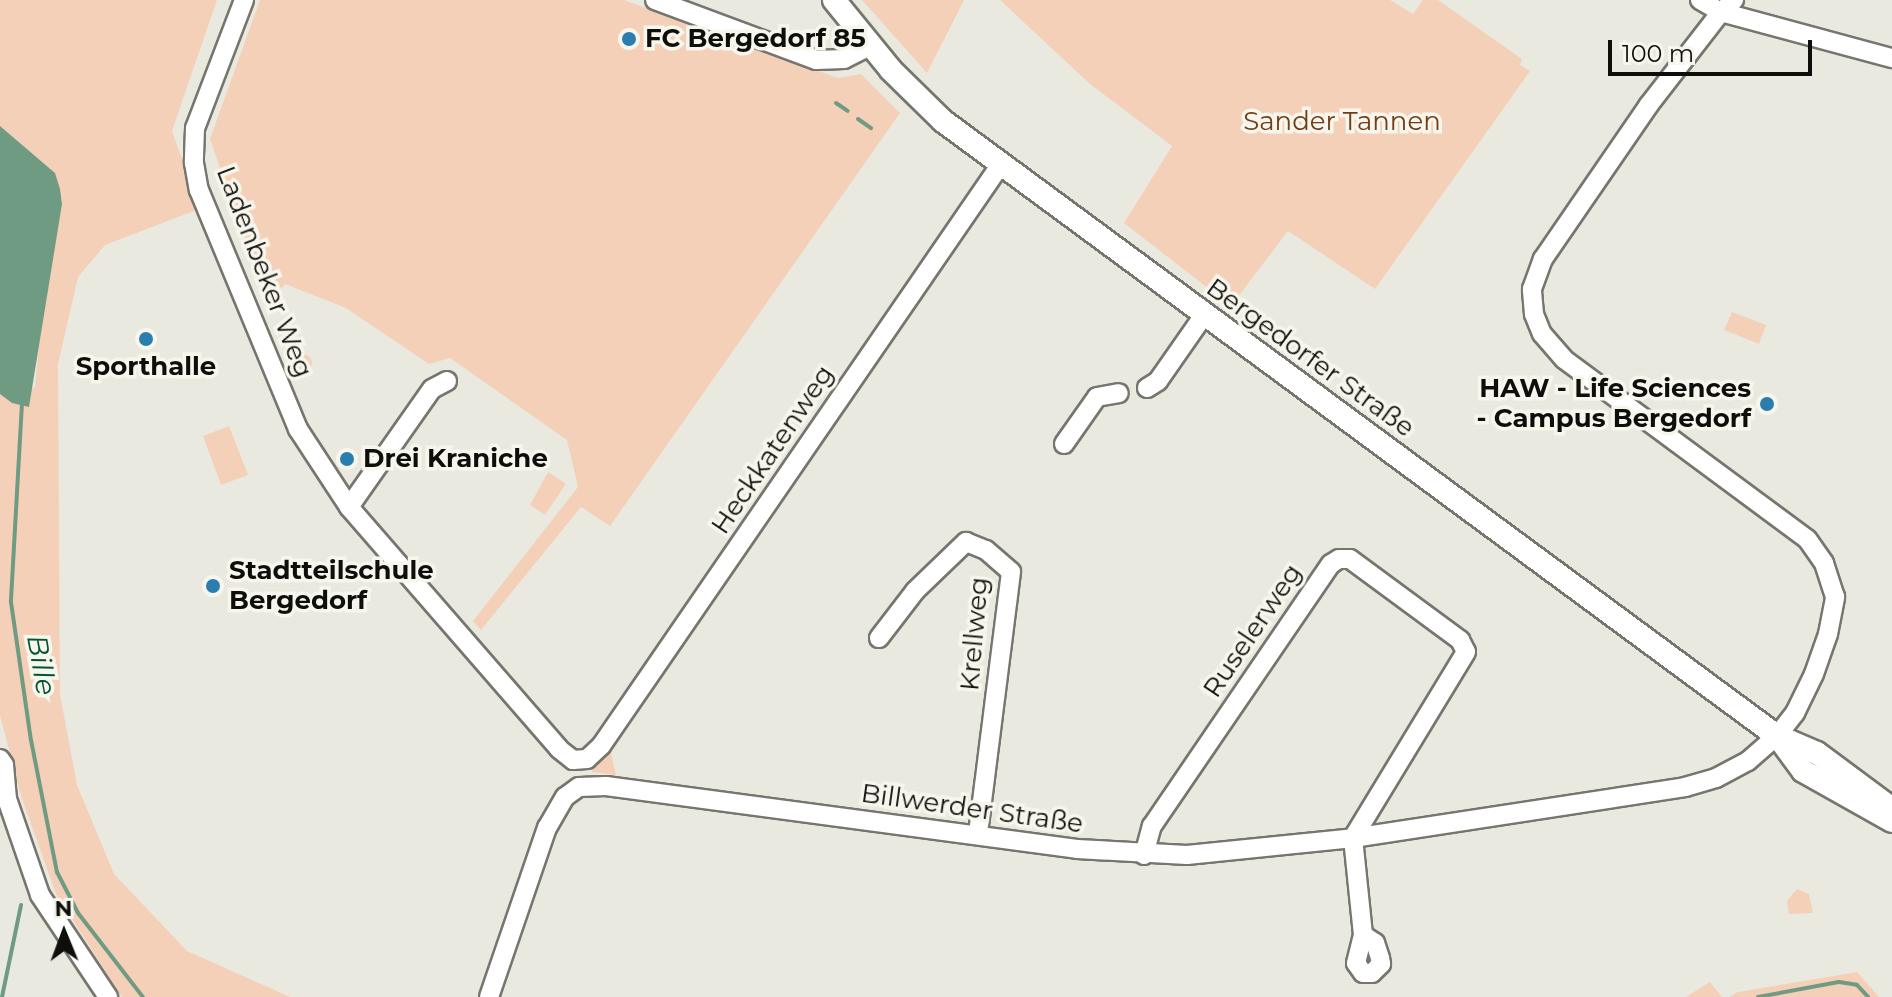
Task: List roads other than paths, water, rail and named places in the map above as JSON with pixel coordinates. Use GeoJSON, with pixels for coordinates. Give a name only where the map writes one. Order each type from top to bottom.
{"type":"FeatureCollection","features":[{"type":"Feature","properties":{"kind":"main road","name":"Bergedorfer Straße"},"geometry":{"type":"LineString","coordinates":[[834,0],[871,45],[943,121],[1777,736],[1817,753],[1892,809]]}},
{"type":"Feature","properties":{"kind":"main road","name":"Bergedorfer Straße"},"geometry":{"type":"LineString","coordinates":[[1777,736],[1803,771],[1892,821]]}},
{"type":"Feature","properties":{"kind":"street","name":"Ladenbeker Weg"},"geometry":{"type":"LineString","coordinates":[[244,0],[195,128],[196,176],[298,429],[349,507],[559,749],[570,758],[583,760]]}},
{"type":"Feature","properties":{"kind":"street"},"geometry":{"type":"LineString","coordinates":[[655,0],[816,60],[844,59],[871,45]]}},
{"type":"Feature","properties":{"kind":"street"},"geometry":{"type":"LineString","coordinates":[[1700,0],[1892,58]]}},
{"type":"Feature","properties":{"kind":"street","name":"Billwerder Straße"},"geometry":{"type":"LineString","coordinates":[[489,997],[547,828],[565,797],[585,786],[1144,855],[1187,855],[1353,838],[1685,787],[1716,778],[1748,761],[1777,736],[1800,703],[1828,634],[1835,597],[1824,563],[1807,539],[1564,359],[1542,334],[1532,289],[1543,259],[1648,106],[1727,6]]}},
{"type":"Feature","properties":{"kind":"street","name":"Heckkatenweg"},"geometry":{"type":"LineString","coordinates":[[583,760],[601,746],[1001,164]]}},
{"type":"Feature","properties":{"kind":"street"},"geometry":{"type":"LineString","coordinates":[[1147,388],[1158,381],[1204,315]]}},
{"type":"Feature","properties":{"kind":"street"},"geometry":{"type":"LineString","coordinates":[[349,507],[432,389],[447,381]]}},
{"type":"Feature","properties":{"kind":"street"},"geometry":{"type":"LineString","coordinates":[[1064,444],[1097,397],[1119,393]]}},
{"type":"Feature","properties":{"kind":"street","name":"Krellweg"},"geometry":{"type":"LineString","coordinates":[[879,638],[915,591],[966,542],[986,550],[1011,572],[978,835]]}},
{"type":"Feature","properties":{"kind":"street","name":"Ruselerweg"},"geometry":{"type":"LineString","coordinates":[[1144,855],[1152,826],[1331,564],[1342,558],[1357,563],[1460,640],[1466,652],[1353,838]]}},
{"type":"Feature","properties":{"kind":"street"},"geometry":{"type":"LineString","coordinates":[[0,759],[4,797],[40,895],[108,997]]}},
{"type":"Feature","properties":{"kind":"street"},"geometry":{"type":"LineString","coordinates":[[1353,838],[1363,935]]}},
{"type":"Feature","properties":{"kind":"waterway"},"geometry":{"type":"LineString","coordinates":[[836,103],[848,111]]}},
{"type":"Feature","properties":{"kind":"waterway"},"geometry":{"type":"LineString","coordinates":[[858,119],[871,128]]}},
{"type":"Feature","properties":{"kind":"waterway","name":"Bille"},"geometry":{"type":"LineString","coordinates":[[22,403],[11,602],[31,740],[57,872],[78,913],[143,997]]}},
{"type":"Feature","properties":{"kind":"waterway"},"geometry":{"type":"LineString","coordinates":[[2,997],[21,905]]}},
{"type":"Feature","properties":{"kind":"waterway","name":"Bille"},"geometry":{"type":"LineString","coordinates":[[1758,997],[1839,982],[1857,985],[1868,997]]}},
{"type":"Feature","properties":{"kind":"place","name":"FC Bergedorf 85"},"geometry":{"type":"Point","coordinates":[629,39]}},
{"type":"Feature","properties":{"kind":"place","name":"Sporthalle"},"geometry":{"type":"Point","coordinates":[146,339]}},
{"type":"Feature","properties":{"kind":"place","name":"HAW - Life Sciences - Campus Bergedorf"},"geometry":{"type":"Point","coordinates":[1767,404]}},
{"type":"Feature","properties":{"kind":"place","name":"Drei Kraniche"},"geometry":{"type":"Point","coordinates":[347,459]}},
{"type":"Feature","properties":{"kind":"place","name":"Stadtteilschule Bergedorf"},"geometry":{"type":"Point","coordinates":[213,586]}},
{"type":"Feature","properties":{"kind":"park label","name":"Sander Tannen"},"geometry":{"type":"Point","coordinates":[1342,122]}}]}
